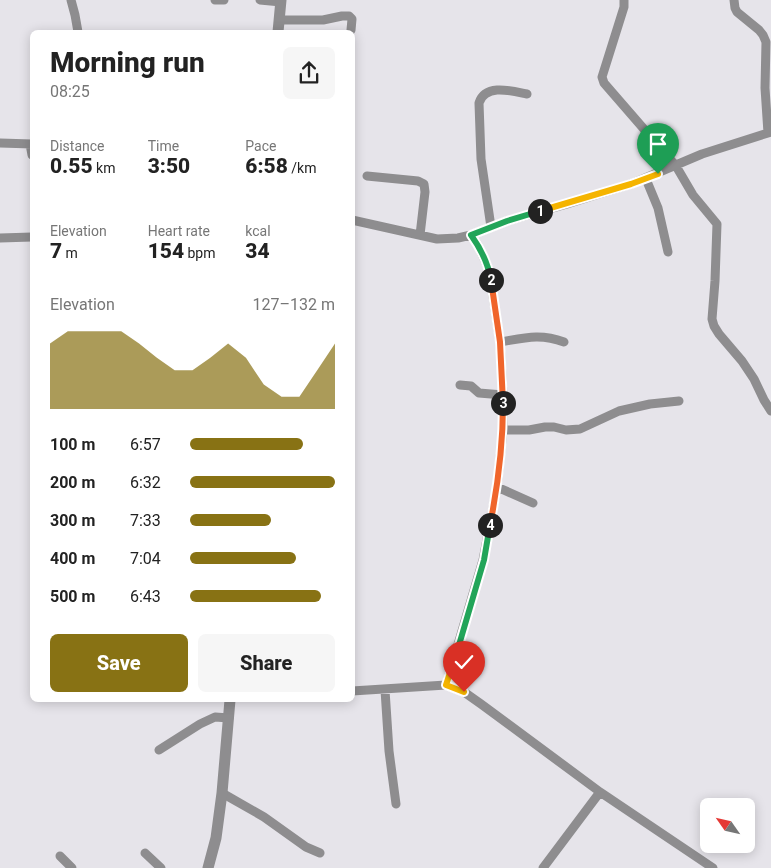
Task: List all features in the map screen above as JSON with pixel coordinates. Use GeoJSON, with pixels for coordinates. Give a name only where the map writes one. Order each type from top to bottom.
{"type":"FeatureCollection","features":[{"type":"Feature","properties":{"kind":"street"},"geometry":{"type":"LineString","coordinates":[[71,0],[78,30]]}},
{"type":"Feature","properties":{"kind":"street"},"geometry":{"type":"LineString","coordinates":[[215,0],[224,0]]}},
{"type":"Feature","properties":{"kind":"street"},"geometry":{"type":"LineString","coordinates":[[260,0],[281,1],[278,30]]}},
{"type":"Feature","properties":{"kind":"street"},"geometry":{"type":"LineString","coordinates":[[624,0],[624,7],[602,77],[604,83],[676,166],[693,195],[717,224],[712,319],[714,326],[742,360],[771,411]]}},
{"type":"Feature","properties":{"kind":"street"},"geometry":{"type":"LineString","coordinates":[[355,221],[437,239],[458,238],[507,221],[646,179],[702,154],[770,132],[764,71],[766,42],[759,30],[737,12],[734,0]]}},
{"type":"Feature","properties":{"kind":"street"},"geometry":{"type":"LineString","coordinates":[[279,20],[323,20],[349,16],[352,19],[351,30]]}},
{"type":"Feature","properties":{"kind":"street"},"geometry":{"type":"LineString","coordinates":[[491,227],[481,159],[479,103],[481,96],[487,91],[508,90],[527,94]]}},
{"type":"Feature","properties":{"kind":"street"},"geometry":{"type":"LineString","coordinates":[[0,143],[30,144]]}},
{"type":"Feature","properties":{"kind":"street"},"geometry":{"type":"LineString","coordinates":[[367,176],[418,181],[424,184],[425,192],[420,235]]}},
{"type":"Feature","properties":{"kind":"street"},"geometry":{"type":"LineString","coordinates":[[646,179],[658,208],[668,252]]}},
{"type":"Feature","properties":{"kind":"street"},"geometry":{"type":"LineString","coordinates":[[446,685],[484,560],[497,487],[503,430],[500,342],[489,270],[478,245],[471,235]]}},
{"type":"Feature","properties":{"kind":"street"},"geometry":{"type":"LineString","coordinates":[[0,238],[30,237]]}},
{"type":"Feature","properties":{"kind":"street"},"geometry":{"type":"LineString","coordinates":[[500,342],[536,336],[551,337],[564,342]]}},
{"type":"Feature","properties":{"kind":"street"},"geometry":{"type":"LineString","coordinates":[[460,385],[471,386],[479,393],[503,395]]}},
{"type":"Feature","properties":{"kind":"street"},"geometry":{"type":"LineString","coordinates":[[503,430],[529,430],[545,427],[566,430],[580,429],[619,410],[679,401]]}},
{"type":"Feature","properties":{"kind":"street"},"geometry":{"type":"LineString","coordinates":[[497,487],[533,503]]}},
{"type":"Feature","properties":{"kind":"street"},"geometry":{"type":"LineString","coordinates":[[355,691],[446,685],[464,692],[600,792],[713,868]]}},
{"type":"Feature","properties":{"kind":"street"},"geometry":{"type":"LineString","coordinates":[[384,690],[396,804]]}},
{"type":"Feature","properties":{"kind":"street"},"geometry":{"type":"LineString","coordinates":[[208,868],[216,838],[222,793],[230,702]]}},
{"type":"Feature","properties":{"kind":"street"},"geometry":{"type":"LineString","coordinates":[[159,750],[214,717],[229,718]]}},
{"type":"Feature","properties":{"kind":"street"},"geometry":{"type":"LineString","coordinates":[[543,868],[600,792]]}},
{"type":"Feature","properties":{"kind":"street"},"geometry":{"type":"LineString","coordinates":[[222,793],[271,821],[306,847],[320,852]]}},
{"type":"Feature","properties":{"kind":"street"},"geometry":{"type":"LineString","coordinates":[[145,853],[161,868]]}},
{"type":"Feature","properties":{"kind":"street"},"geometry":{"type":"LineString","coordinates":[[60,856],[72,868]]}},
{"type":"Feature","properties":{"kind":"route"},"geometry":{"type":"LineString","coordinates":[[464,692],[446,685],[484,560],[500,470],[503,430],[500,342],[489,270],[478,245],[471,235],[524,215],[567,204],[658,174]]}}]}
